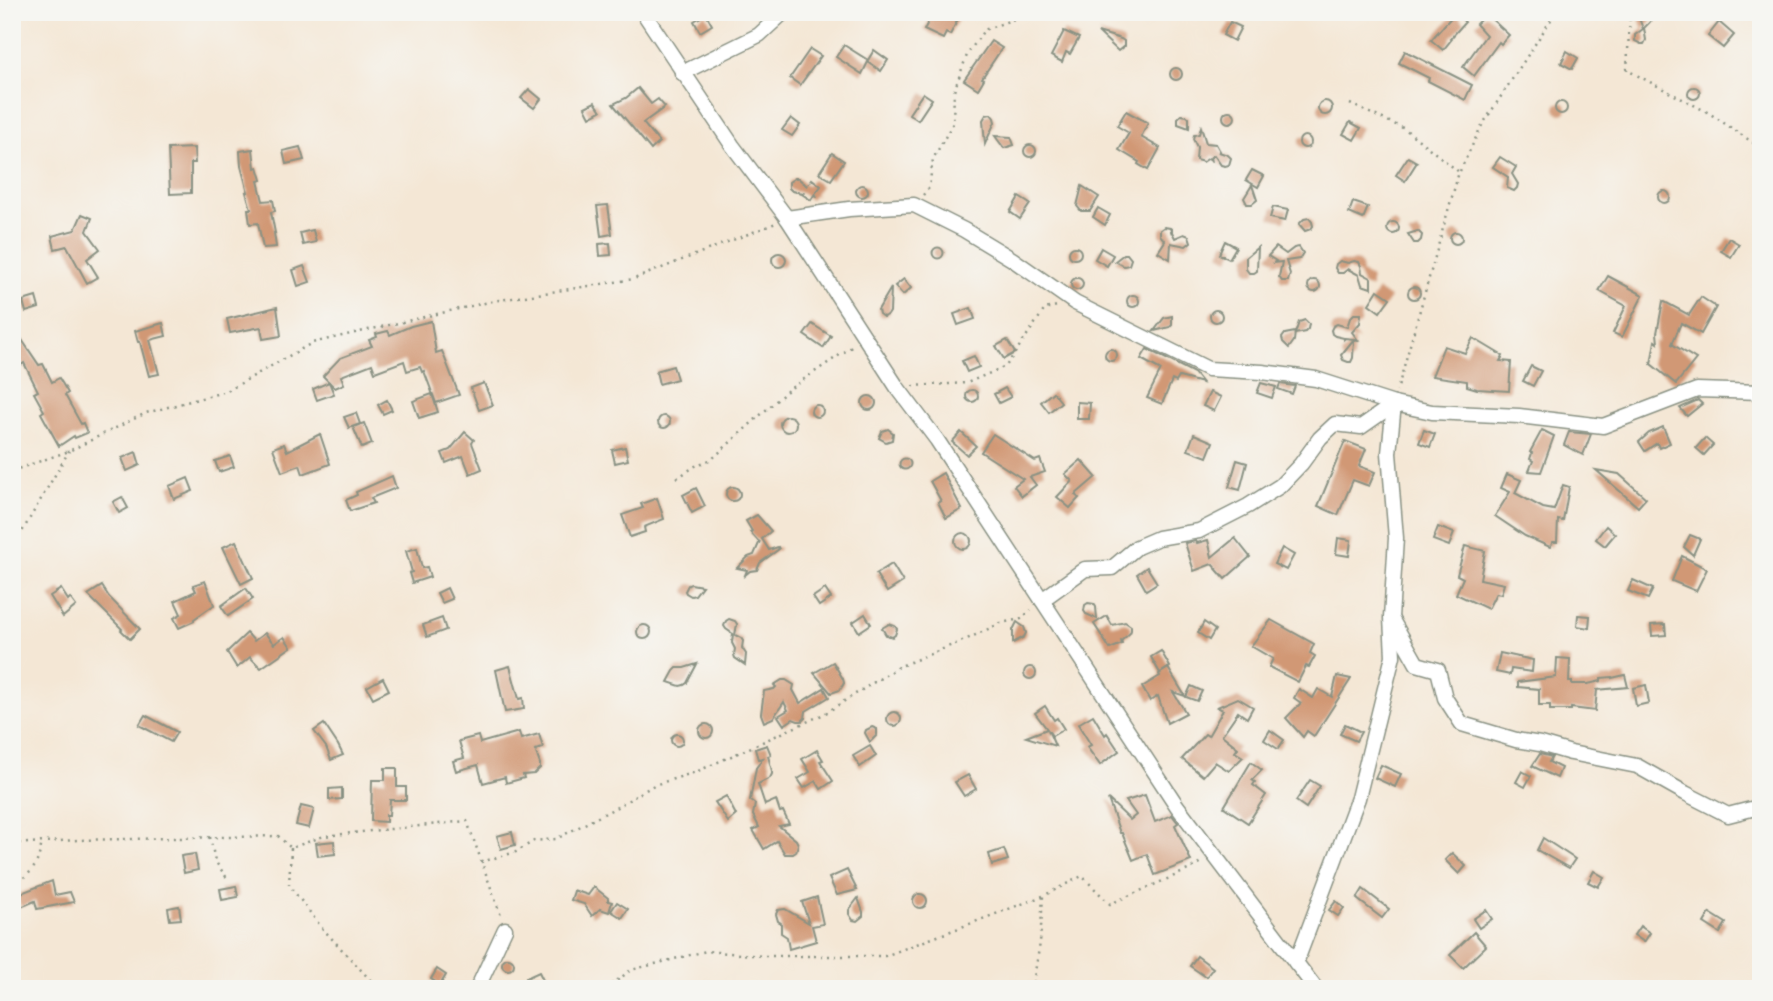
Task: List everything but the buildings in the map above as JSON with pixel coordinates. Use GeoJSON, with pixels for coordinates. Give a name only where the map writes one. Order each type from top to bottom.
{"type":"FeatureCollection","features":[{"type":"Feature","properties":{"kind":"street"},"geometry":{"type":"LineString","coordinates":[[643,12],[732,145],[787,218],[897,387],[937,440],[1177,806],[1316,989]]}},
{"type":"Feature","properties":{"kind":"street"},"geometry":{"type":"LineString","coordinates":[[682,73],[760,36],[784,12]]}},
{"type":"Feature","properties":{"kind":"street"},"geometry":{"type":"LineString","coordinates":[[787,218],[849,209],[914,205],[974,235],[1074,303],[1208,369],[1316,379],[1394,404],[1432,412],[1519,416],[1603,426],[1698,390],[1761,392]]}},
{"type":"Feature","properties":{"kind":"street"},"geometry":{"type":"LineString","coordinates":[[1042,600],[1085,569],[1112,568],[1137,547],[1158,538],[1199,531],[1248,506],[1280,486],[1335,424],[1361,427],[1394,404]]}},
{"type":"Feature","properties":{"kind":"street"},"geometry":{"type":"LineString","coordinates":[[1296,963],[1357,798],[1392,656],[1391,618],[1396,538],[1389,453],[1394,404]]}},
{"type":"Feature","properties":{"kind":"street"},"geometry":{"type":"LineString","coordinates":[[1391,618],[1417,664],[1438,670],[1445,698],[1462,724],[1516,740],[1637,766],[1728,815],[1758,809]]}},
{"type":"Feature","properties":{"kind":"street"},"geometry":{"type":"LineString","coordinates":[[477,989],[505,929]]}},
{"type":"Feature","properties":{"kind":"path"},"geometry":{"type":"LineString","coordinates":[[914,205],[929,188],[933,159],[953,123],[954,91],[967,55],[984,30],[1014,19],[1020,12]]}},
{"type":"Feature","properties":{"kind":"path"},"geometry":{"type":"LineString","coordinates":[[1394,404],[1459,172],[1481,127],[1556,12]]}},
{"type":"Feature","properties":{"kind":"path"},"geometry":{"type":"LineString","coordinates":[[1630,12],[1627,70],[1709,113],[1761,149]]}},
{"type":"Feature","properties":{"kind":"path"},"geometry":{"type":"LineString","coordinates":[[1350,104],[1405,130],[1459,172]]}},
{"type":"Feature","properties":{"kind":"path"},"geometry":{"type":"LineString","coordinates":[[1756,211],[1761,204]]}},
{"type":"Feature","properties":{"kind":"path"},"geometry":{"type":"LineString","coordinates":[[12,471],[69,451],[146,413],[227,391],[312,342],[493,301],[634,279],[787,218]]}},
{"type":"Feature","properties":{"kind":"path"},"geometry":{"type":"LineString","coordinates":[[897,387],[967,383],[1006,366],[1045,309],[1074,303]]}},
{"type":"Feature","properties":{"kind":"path"},"geometry":{"type":"LineString","coordinates":[[677,478],[712,459],[788,390],[865,338]]}},
{"type":"Feature","properties":{"kind":"path"},"geometry":{"type":"LineString","coordinates":[[12,549],[69,451]]}},
{"type":"Feature","properties":{"kind":"path"},"geometry":{"type":"LineString","coordinates":[[481,862],[516,852],[534,841],[556,839],[653,785],[696,772],[824,714],[898,667],[1001,623],[1021,619],[1042,600]]}},
{"type":"Feature","properties":{"kind":"path"},"geometry":{"type":"LineString","coordinates":[[1758,809],[1761,751]]}},
{"type":"Feature","properties":{"kind":"path"},"geometry":{"type":"LineString","coordinates":[[291,848],[324,835],[467,821],[505,929]]}},
{"type":"Feature","properties":{"kind":"path"},"geometry":{"type":"LineString","coordinates":[[12,844],[278,836],[291,848]]}},
{"type":"Feature","properties":{"kind":"path"},"geometry":{"type":"LineString","coordinates":[[210,837],[215,861],[229,881]]}},
{"type":"Feature","properties":{"kind":"path"},"geometry":{"type":"LineString","coordinates":[[12,886],[28,876],[38,862],[42,842]]}},
{"type":"Feature","properties":{"kind":"path"},"geometry":{"type":"LineString","coordinates":[[291,848],[289,885],[322,928],[376,989]]}},
{"type":"Feature","properties":{"kind":"path"},"geometry":{"type":"LineString","coordinates":[[606,989],[631,970],[706,951],[763,956],[886,956],[1043,897],[1082,876],[1110,904],[1188,870],[1213,854]]}},
{"type":"Feature","properties":{"kind":"path"},"geometry":{"type":"LineString","coordinates":[[1032,989],[1040,943],[1043,897]]}}]}
